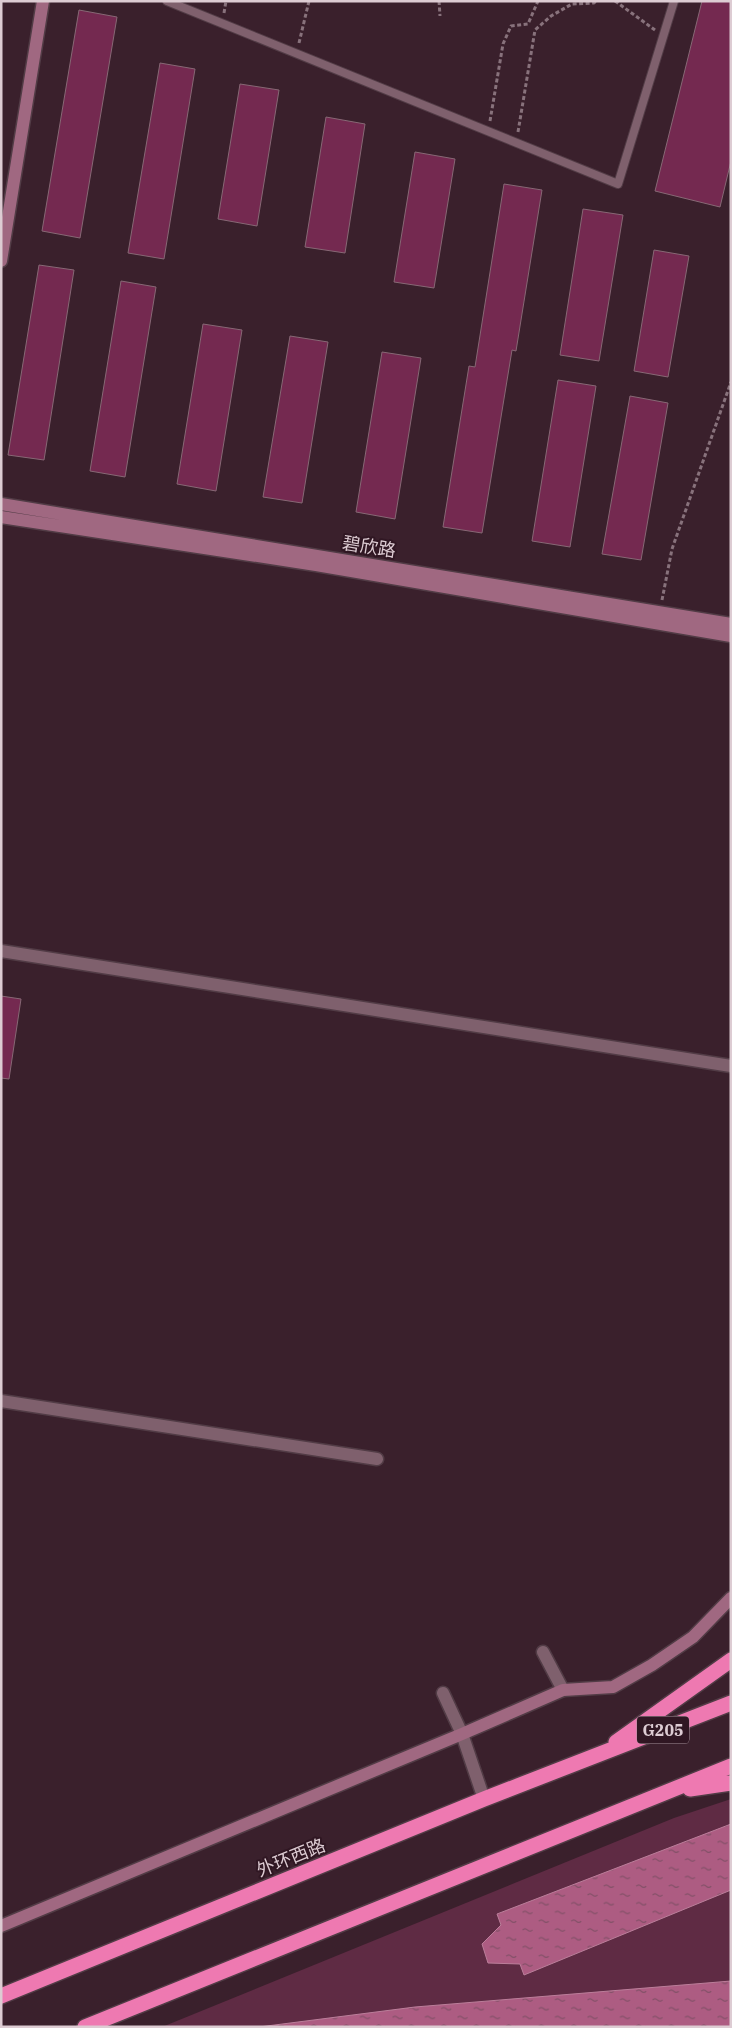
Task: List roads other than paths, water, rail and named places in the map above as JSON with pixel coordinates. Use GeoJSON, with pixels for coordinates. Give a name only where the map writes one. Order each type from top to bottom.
{"type":"FeatureCollection","features":[{"type":"Feature","properties":{"kind":"highway"},"geometry":{"type":"LineString","coordinates":[[596,1757],[731,1660]]}},
{"type":"Feature","properties":{"kind":"highway","name":"G205"},"geometry":{"type":"LineString","coordinates":[[596,1757],[731,1703]]}},
{"type":"Feature","properties":{"kind":"highway","name":"外环西路"},"geometry":{"type":"LineString","coordinates":[[1,1996],[484,1799],[596,1757]]}},
{"type":"Feature","properties":{"kind":"highway"},"geometry":{"type":"LineString","coordinates":[[85,2027],[731,1766]]}},
{"type":"Feature","properties":{"kind":"highway"},"geometry":{"type":"LineString","coordinates":[[666,1792],[731,1783]]}},
{"type":"Feature","properties":{"kind":"street"},"geometry":{"type":"LineString","coordinates":[[1,260],[43,1]]}},
{"type":"Feature","properties":{"kind":"street","name":"碧欣路"},"geometry":{"type":"LineString","coordinates":[[1,504],[731,624]]}},
{"type":"Feature","properties":{"kind":"street","name":"碧欣路"},"geometry":{"type":"LineString","coordinates":[[1,517],[306,563],[731,636]]}},
{"type":"Feature","properties":{"kind":"street"},"geometry":{"type":"LineString","coordinates":[[1,951],[731,1066]]}},
{"type":"Feature","properties":{"kind":"street"},"geometry":{"type":"LineString","coordinates":[[1,1401],[377,1459]]}},
{"type":"Feature","properties":{"kind":"street"},"geometry":{"type":"LineString","coordinates":[[1,1926],[563,1690],[613,1688],[652,1665],[693,1637],[731,1598]]}},
{"type":"Feature","properties":{"kind":"street"},"geometry":{"type":"LineString","coordinates":[[543,1652],[563,1690]]}},
{"type":"Feature","properties":{"kind":"street"},"geometry":{"type":"LineString","coordinates":[[443,1693],[462,1734],[484,1799]]}},
{"type":"Feature","properties":{"kind":"lane"},"geometry":{"type":"LineString","coordinates":[[167,1],[618,184],[674,1]]}},
{"type":"Feature","properties":{"kind":"water"},"geometry":{"type":"Polygon","coordinates":[[[731,1824],[731,1890],[524,1975],[520,1964],[488,1963],[482,1944],[501,1925],[497,1914],[731,1824]]]}},
{"type":"Feature","properties":{"kind":"water"},"geometry":{"type":"Polygon","coordinates":[[[731,1981],[731,2027],[259,2027],[415,2007],[731,1981]]]}}]}
